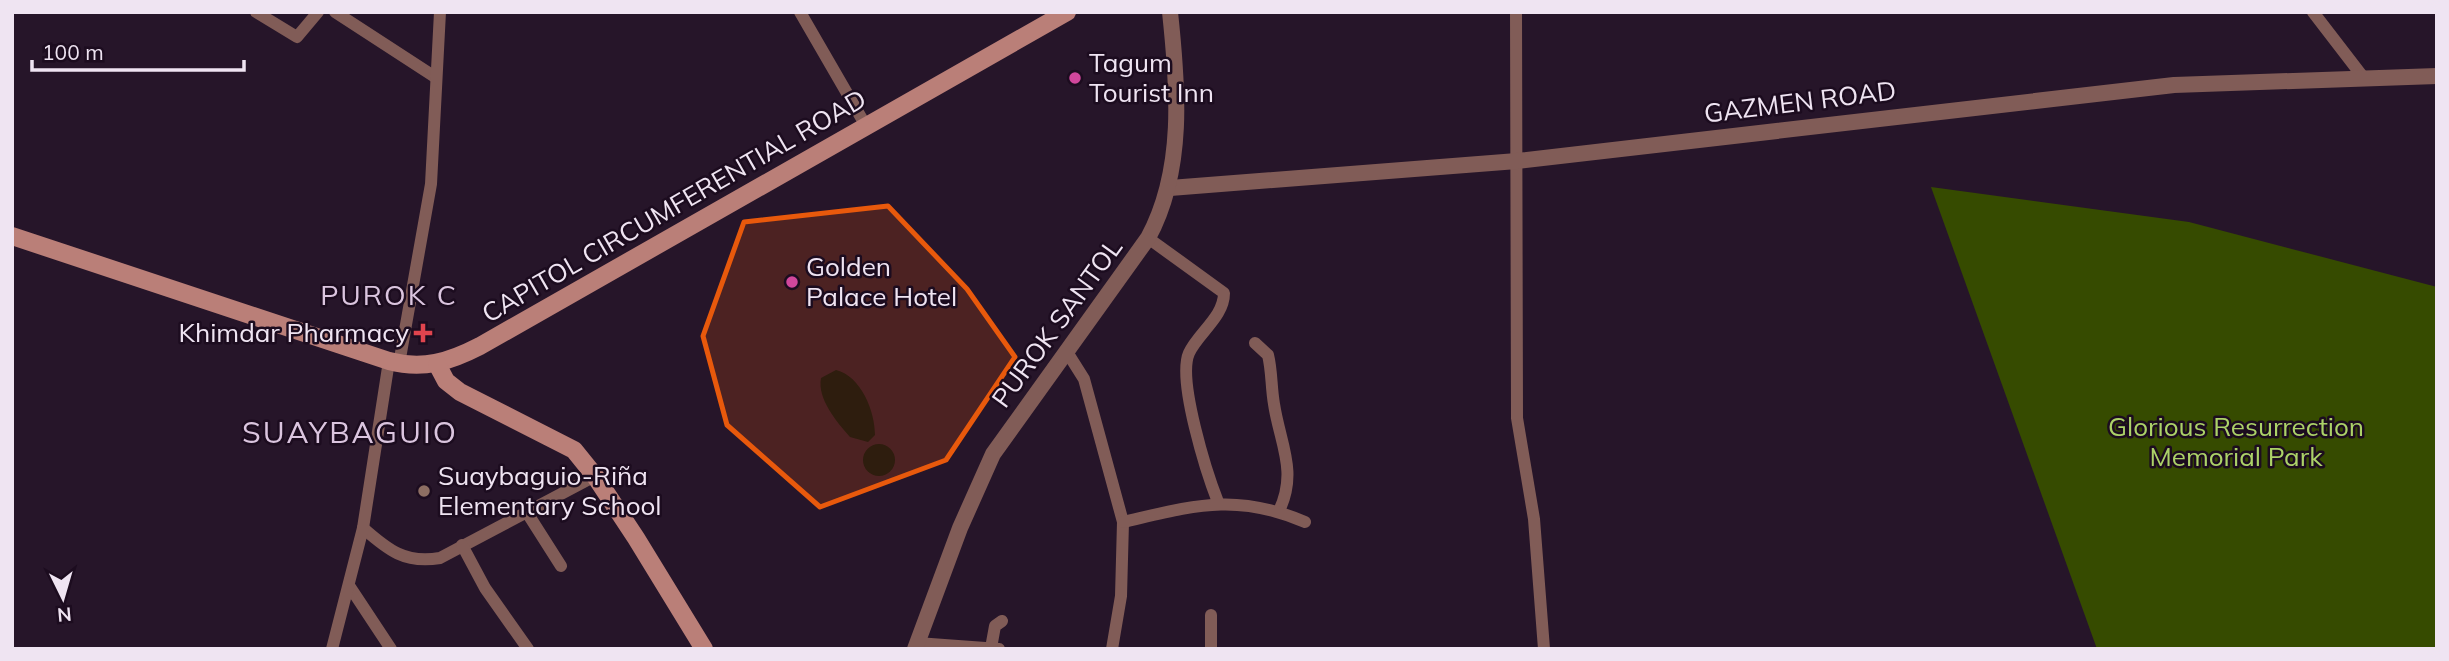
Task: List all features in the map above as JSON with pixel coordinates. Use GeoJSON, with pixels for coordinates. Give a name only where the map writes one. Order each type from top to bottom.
{"type":"FeatureCollection","features":[{"type":"Feature","properties":{"kind":"main road","name":"CAPITOL CIRCUMFERENTIAL ROAD"},"geometry":{"type":"LineString","coordinates":[[12,236],[394,363],[437,364],[492,340],[1067,12]]}},
{"type":"Feature","properties":{"kind":"main road"},"geometry":{"type":"LineString","coordinates":[[437,364],[446,381],[460,392],[563,442],[595,476],[704,649]]}},
{"type":"Feature","properties":{"kind":"street"},"geometry":{"type":"LineString","coordinates":[[256,12],[298,37],[318,12]]}},
{"type":"Feature","properties":{"kind":"street"},"geometry":{"type":"LineString","coordinates":[[335,12],[435,78]]}},
{"type":"Feature","properties":{"kind":"street"},"geometry":{"type":"LineString","coordinates":[[331,649],[363,528],[432,184],[440,12]]}},
{"type":"Feature","properties":{"kind":"street"},"geometry":{"type":"LineString","coordinates":[[800,12],[866,127]]}},
{"type":"Feature","properties":{"kind":"street","name":"PUROK SANTOL"},"geometry":{"type":"LineString","coordinates":[[916,646],[960,528],[993,454],[1148,238],[1170,188],[1175,112],[1170,12]]}},
{"type":"Feature","properties":{"kind":"street"},"geometry":{"type":"LineString","coordinates":[[1516,12],[1517,418],[1534,519],[1544,649]]}},
{"type":"Feature","properties":{"kind":"street"},"geometry":{"type":"LineString","coordinates":[[2313,12],[2363,77]]}},
{"type":"Feature","properties":{"kind":"street","name":"GAZMEN ROAD"},"geometry":{"type":"LineString","coordinates":[[1170,188],[1517,160],[2162,86],[2437,76]]}},
{"type":"Feature","properties":{"kind":"street"},"geometry":{"type":"LineString","coordinates":[[1148,238],[1224,293],[1220,309],[1193,346],[1186,364],[1200,448],[1218,502]]}},
{"type":"Feature","properties":{"kind":"street"},"geometry":{"type":"LineString","coordinates":[[1255,343],[1268,355],[1274,406],[1290,475],[1286,496],[1279,511]]}},
{"type":"Feature","properties":{"kind":"street"},"geometry":{"type":"LineString","coordinates":[[1067,352],[1079,368],[1086,386],[1123,522],[1121,596],[1112,649]]}},
{"type":"Feature","properties":{"kind":"street"},"geometry":{"type":"LineString","coordinates":[[363,528],[390,552],[407,559],[440,558],[595,476]]}},
{"type":"Feature","properties":{"kind":"street"},"geometry":{"type":"LineString","coordinates":[[1123,522],[1218,502],[1279,511],[1305,522]]}},
{"type":"Feature","properties":{"kind":"street"},"geometry":{"type":"LineString","coordinates":[[526,511],[561,566]]}},
{"type":"Feature","properties":{"kind":"street"},"geometry":{"type":"LineString","coordinates":[[462,545],[485,588],[528,649]]}},
{"type":"Feature","properties":{"kind":"street"},"geometry":{"type":"LineString","coordinates":[[349,587],[391,649]]}},
{"type":"Feature","properties":{"kind":"street"},"geometry":{"type":"LineString","coordinates":[[1210,649],[1211,615]]}},
{"type":"Feature","properties":{"kind":"street"},"geometry":{"type":"LineString","coordinates":[[991,648],[995,626],[1002,621]]}},
{"type":"Feature","properties":{"kind":"street"},"geometry":{"type":"LineString","coordinates":[[916,646],[999,649]]}},
{"type":"Feature","properties":{"kind":"highlighted area"},"geometry":{"type":"Polygon","coordinates":[[[888,206],[967,289],[1015,357],[946,460],[820,507],[727,425],[703,336],[744,222],[888,206]]]}},
{"type":"Feature","properties":{"kind":"green space","name":"Glorious Resurrection Memorial Park"},"geometry":{"type":"Polygon","coordinates":[[[1931,187],[2189,222],[2437,287],[2437,649],[2097,649],[1931,187]]]}},
{"type":"Feature","properties":{"kind":"shaded area"},"geometry":{"type":"Polygon","coordinates":[[[836,370],[853,379],[869,405],[875,435],[868,442],[850,437],[825,402],[821,378],[836,370]]]}},
{"type":"Feature","properties":{"kind":"shaded area"},"geometry":{"type":"Polygon","coordinates":[[[879,444],[890,449],[895,460],[890,471],[879,476],[868,471],[863,460],[868,449],[879,444]]]}},
{"type":"Feature","properties":{"kind":"place","name":"Tagum Tourist Inn"},"geometry":{"type":"Point","coordinates":[1075,78]}},
{"type":"Feature","properties":{"kind":"place","name":"Golden Palace Hotel"},"geometry":{"type":"Point","coordinates":[792,282]}},
{"type":"Feature","properties":{"kind":"place","name":"Khimdar Pharmacy"},"geometry":{"type":"Point","coordinates":[423,333]}},
{"type":"Feature","properties":{"kind":"place","name":"Suaybaguio-Riña Elementary School"},"geometry":{"type":"Point","coordinates":[424,491]}},
{"type":"Feature","properties":{"kind":"district","name":"PUROK C"},"geometry":{"type":"Point","coordinates":[389,295]}},
{"type":"Feature","properties":{"kind":"district","name":"SUAYBAGUIO"},"geometry":{"type":"Point","coordinates":[350,433]}}]}
